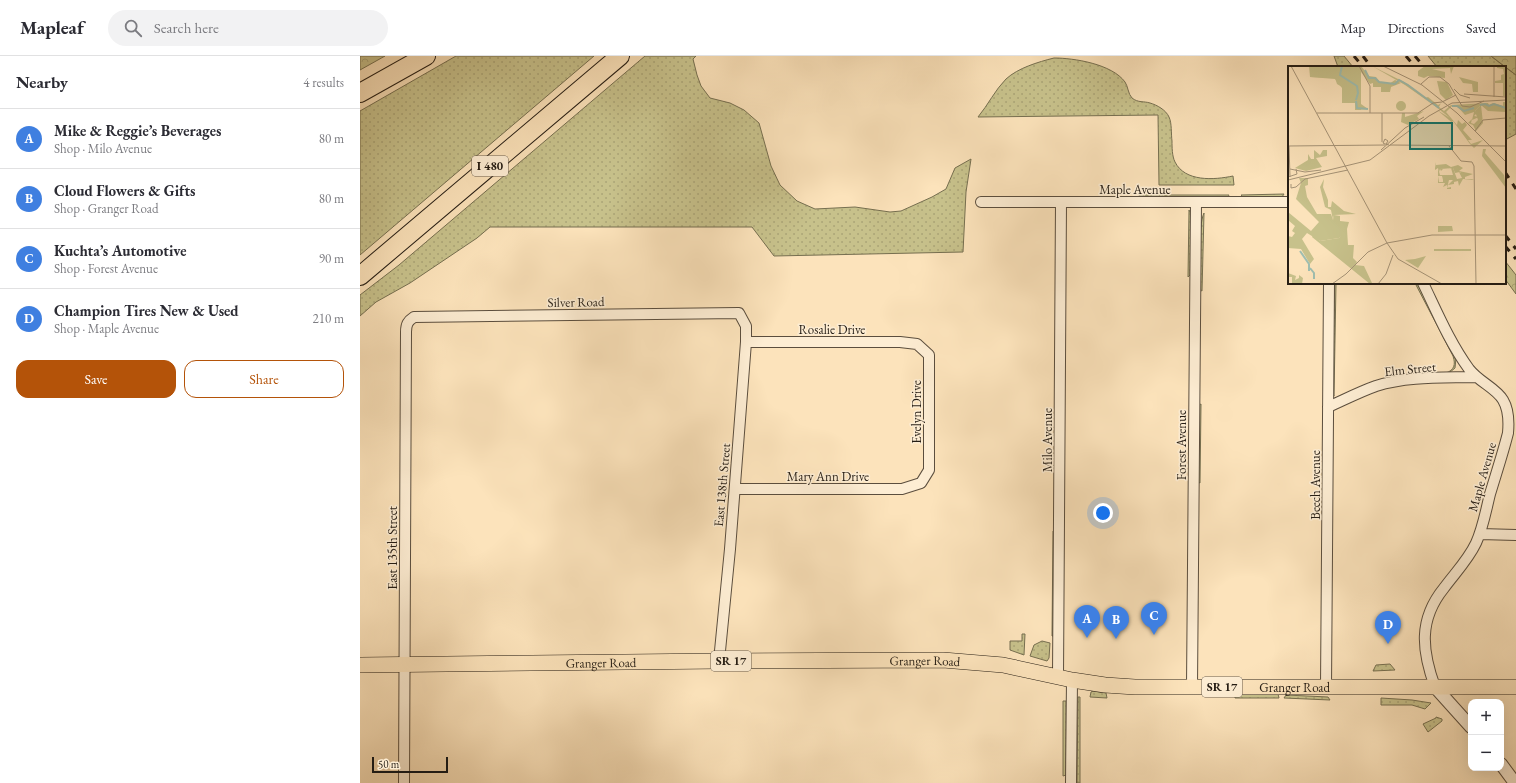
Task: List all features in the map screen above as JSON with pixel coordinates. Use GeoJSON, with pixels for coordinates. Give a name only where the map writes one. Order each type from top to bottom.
{"type":"FeatureCollection","features":[{"type":"Feature","properties":{"kind":"highway"},"geometry":{"type":"LineString","coordinates":[[360,93],[426,56]]}},
{"type":"Feature","properties":{"kind":"highway","name":"I 480"},"geometry":{"type":"LineString","coordinates":[[360,276],[620,56]]}},
{"type":"Feature","properties":{"kind":"main road","name":"Granger Road"},"geometry":{"type":"LineString","coordinates":[[360,666],[719,661],[960,660],[1003,665],[1065,679],[1105,685],[1135,687],[1435,687]]}},
{"type":"Feature","properties":{"kind":"main road","name":"SR 17"},"geometry":{"type":"LineString","coordinates":[[1435,687],[1516,687]]}},
{"type":"Feature","properties":{"kind":"street","name":"Maple Avenue"},"geometry":{"type":"LineString","coordinates":[[981,202],[1288,202]]}},
{"type":"Feature","properties":{"kind":"street","name":"Forest Avenue"},"geometry":{"type":"LineString","coordinates":[[1192,687],[1196,202]]}},
{"type":"Feature","properties":{"kind":"street","name":"Milo Avenue"},"geometry":{"type":"LineString","coordinates":[[1061,203],[1065,679],[1071,783]]}},
{"type":"Feature","properties":{"kind":"street","name":"Beech Avenue"},"geometry":{"type":"LineString","coordinates":[[1326,688],[1329,284]]}},
{"type":"Feature","properties":{"kind":"street","name":"Maple Avenue"},"geometry":{"type":"LineString","coordinates":[[1424,284],[1460,354],[1476,377],[1502,399],[1509,418],[1508,433],[1480,534],[1464,564],[1435,600],[1426,621],[1424,632],[1425,647],[1430,673],[1435,687]]}},
{"type":"Feature","properties":{"kind":"street","name":"Silver Road"},"geometry":{"type":"LineString","coordinates":[[414,316],[738,313]]}},
{"type":"Feature","properties":{"kind":"street","name":"East 138th Street"},"geometry":{"type":"LineString","coordinates":[[719,661],[735,489],[746,342],[746,326],[738,313]]}},
{"type":"Feature","properties":{"kind":"street","name":"East 135th Street"},"geometry":{"type":"LineString","coordinates":[[404,783],[406,325],[414,316]]}},
{"type":"Feature","properties":{"kind":"street","name":"Rosalie Drive"},"geometry":{"type":"LineString","coordinates":[[746,342],[900,342],[917,344]]}},
{"type":"Feature","properties":{"kind":"street","name":"Evelyn Drive"},"geometry":{"type":"LineString","coordinates":[[917,344],[929,355],[929,470],[921,483]]}},
{"type":"Feature","properties":{"kind":"street","name":"Elm Street"},"geometry":{"type":"LineString","coordinates":[[1328,407],[1368,389],[1391,382],[1419,379],[1476,377]]}},
{"type":"Feature","properties":{"kind":"street","name":"Mary Ann Drive"},"geometry":{"type":"LineString","coordinates":[[735,489],[902,489],[921,483]]}},
{"type":"Feature","properties":{"kind":"street"},"geometry":{"type":"LineString","coordinates":[[1480,534],[1516,535]]}},
{"type":"Feature","properties":{"kind":"street"},"geometry":{"type":"LineString","coordinates":[[1435,687],[1468,724]]}},
{"type":"Feature","properties":{"kind":"street"},"geometry":{"type":"LineString","coordinates":[[1504,768],[1515,783]]}},
{"type":"Feature","properties":{"kind":"green space"},"geometry":{"type":"Polygon","coordinates":[[[360,56],[385,56],[360,70],[360,56]]]}},
{"type":"Feature","properties":{"kind":"green space"},"geometry":{"type":"Polygon","coordinates":[[[456,56],[594,56],[360,255],[360,111],[456,56]]]}},
{"type":"Feature","properties":{"kind":"green space"},"geometry":{"type":"Polygon","coordinates":[[[645,56],[696,56],[693,59],[697,75],[701,86],[710,98],[730,103],[744,110],[759,123],[771,166],[780,185],[797,201],[815,209],[855,207],[890,212],[901,211],[946,189],[955,168],[971,159],[966,192],[963,252],[774,256],[752,227],[490,227],[477,238],[410,283],[376,302],[360,316],[360,295],[399,265],[645,56]]]}},
{"type":"Feature","properties":{"kind":"green space"},"geometry":{"type":"Polygon","coordinates":[[[1334,56],[1344,56],[1352,66],[1338,66],[1334,56]]]}},
{"type":"Feature","properties":{"kind":"green space"},"geometry":{"type":"Polygon","coordinates":[[[1428,56],[1491,56],[1504,66],[1436,66],[1428,56]]]}},
{"type":"Feature","properties":{"kind":"green space"},"geometry":{"type":"Polygon","coordinates":[[[1491,56],[1516,56],[1516,75],[1491,56]]]}},
{"type":"Feature","properties":{"kind":"green space"},"geometry":{"type":"Polygon","coordinates":[[[1054,58],[1072,59],[1092,63],[1102,66],[1119,76],[1125,82],[1132,98],[1136,101],[1148,102],[1156,105],[1168,114],[1171,122],[1173,157],[1180,169],[1193,176],[1201,178],[1209,179],[1233,176],[1234,185],[1159,185],[1158,115],[978,117],[998,88],[1011,75],[1028,66],[1054,58]]]}},
{"type":"Feature","properties":{"kind":"green space"},"geometry":{"type":"Polygon","coordinates":[[[1506,68],[1516,75],[1516,134],[1506,139],[1506,68]]]}},
{"type":"Feature","properties":{"kind":"green space"},"geometry":{"type":"Polygon","coordinates":[[[1284,194],[1282,197],[1243,197],[1241,195],[1284,194]]]}},
{"type":"Feature","properties":{"kind":"green space"},"geometry":{"type":"Polygon","coordinates":[[[1139,195],[1229,195],[1228,197],[1140,197],[1139,195]]]}},
{"type":"Feature","properties":{"kind":"green space"},"geometry":{"type":"Polygon","coordinates":[[[1189,210],[1191,214],[1190,275],[1188,277],[1189,210]]]}},
{"type":"Feature","properties":{"kind":"green space"},"geometry":{"type":"Polygon","coordinates":[[[1204,213],[1202,291],[1200,290],[1200,250],[1201,228],[1204,213]]]}},
{"type":"Feature","properties":{"kind":"green space"},"geometry":{"type":"Polygon","coordinates":[[[1506,262],[1516,275],[1516,294],[1506,280],[1506,262]]]}},
{"type":"Feature","properties":{"kind":"green space"},"geometry":{"type":"Polygon","coordinates":[[[1334,284],[1336,284],[1334,396],[1334,284]]]}},
{"type":"Feature","properties":{"kind":"green space"},"geometry":{"type":"Polygon","coordinates":[[[1416,284],[1418,284],[1456,358],[1455,368],[1449,373],[1446,373],[1453,369],[1453,356],[1416,284]]]}},
{"type":"Feature","properties":{"kind":"green space"},"geometry":{"type":"Polygon","coordinates":[[[1201,404],[1200,483],[1198,482],[1199,405],[1201,404]]]}},
{"type":"Feature","properties":{"kind":"green space"},"geometry":{"type":"Polygon","coordinates":[[[1053,531],[1054,532],[1052,636],[1053,531]]]}},
{"type":"Feature","properties":{"kind":"green space"},"geometry":{"type":"Polygon","coordinates":[[[1022,634],[1025,634],[1024,655],[1010,650],[1010,641],[1022,641],[1022,634]]]}},
{"type":"Feature","properties":{"kind":"green space"},"geometry":{"type":"Polygon","coordinates":[[[1042,641],[1050,643],[1049,658],[1047,661],[1030,656],[1034,645],[1042,641]]]}},
{"type":"Feature","properties":{"kind":"green space"},"geometry":{"type":"Polygon","coordinates":[[[1390,664],[1395,670],[1373,671],[1376,665],[1390,664]]]}},
{"type":"Feature","properties":{"kind":"green space"},"geometry":{"type":"Polygon","coordinates":[[[1091,692],[1106,693],[1107,698],[1090,697],[1091,692]]]}},
{"type":"Feature","properties":{"kind":"green space"},"geometry":{"type":"Polygon","coordinates":[[[1235,694],[1278,694],[1279,698],[1235,698],[1235,694]]]}},
{"type":"Feature","properties":{"kind":"green space"},"geometry":{"type":"Polygon","coordinates":[[[1286,695],[1328,697],[1330,700],[1284,698],[1286,695]]]}},
{"type":"Feature","properties":{"kind":"green space"},"geometry":{"type":"Polygon","coordinates":[[[1078,697],[1080,697],[1080,783],[1077,783],[1078,697]]]}},
{"type":"Feature","properties":{"kind":"green space"},"geometry":{"type":"Polygon","coordinates":[[[1381,698],[1431,703],[1425,709],[1412,705],[1381,705],[1381,698]]]}},
{"type":"Feature","properties":{"kind":"green space"},"geometry":{"type":"Polygon","coordinates":[[[1063,701],[1066,701],[1066,775],[1063,776],[1063,701]]]}},
{"type":"Feature","properties":{"kind":"green space"},"geometry":{"type":"Polygon","coordinates":[[[1436,717],[1442,719],[1442,721],[1428,732],[1423,724],[1436,717]]]}},
{"type":"Feature","properties":{"kind":"railway"},"geometry":{"type":"LineString","coordinates":[[1354,56],[1362,66]]}},
{"type":"Feature","properties":{"kind":"railway"},"geometry":{"type":"LineString","coordinates":[[1363,56],[1370,66]]}},
{"type":"Feature","properties":{"kind":"railway"},"geometry":{"type":"LineString","coordinates":[[1406,56],[1414,66]]}},
{"type":"Feature","properties":{"kind":"railway"},"geometry":{"type":"LineString","coordinates":[[1415,56],[1423,66]]}},
{"type":"Feature","properties":{"kind":"railway"},"geometry":{"type":"LineString","coordinates":[[1506,174],[1516,189]]}},
{"type":"Feature","properties":{"kind":"railway"},"geometry":{"type":"LineString","coordinates":[[1506,236],[1516,249]]}},
{"type":"Feature","properties":{"kind":"railway"},"geometry":{"type":"LineString","coordinates":[[1506,247],[1516,259]]}},
{"type":"Feature","properties":{"kind":"place","name":"Kuchta’s Automotive"},"geometry":{"type":"Point","coordinates":[1154,635]}},
{"type":"Feature","properties":{"kind":"place","name":"Mike & Reggie’s Beverages"},"geometry":{"type":"Point","coordinates":[1087,638]}},
{"type":"Feature","properties":{"kind":"place","name":"Cloud Flowers & Gifts"},"geometry":{"type":"Point","coordinates":[1116,639]}},
{"type":"Feature","properties":{"kind":"place","name":"Champion Tires New & Used"},"geometry":{"type":"Point","coordinates":[1388,644]}}]}
